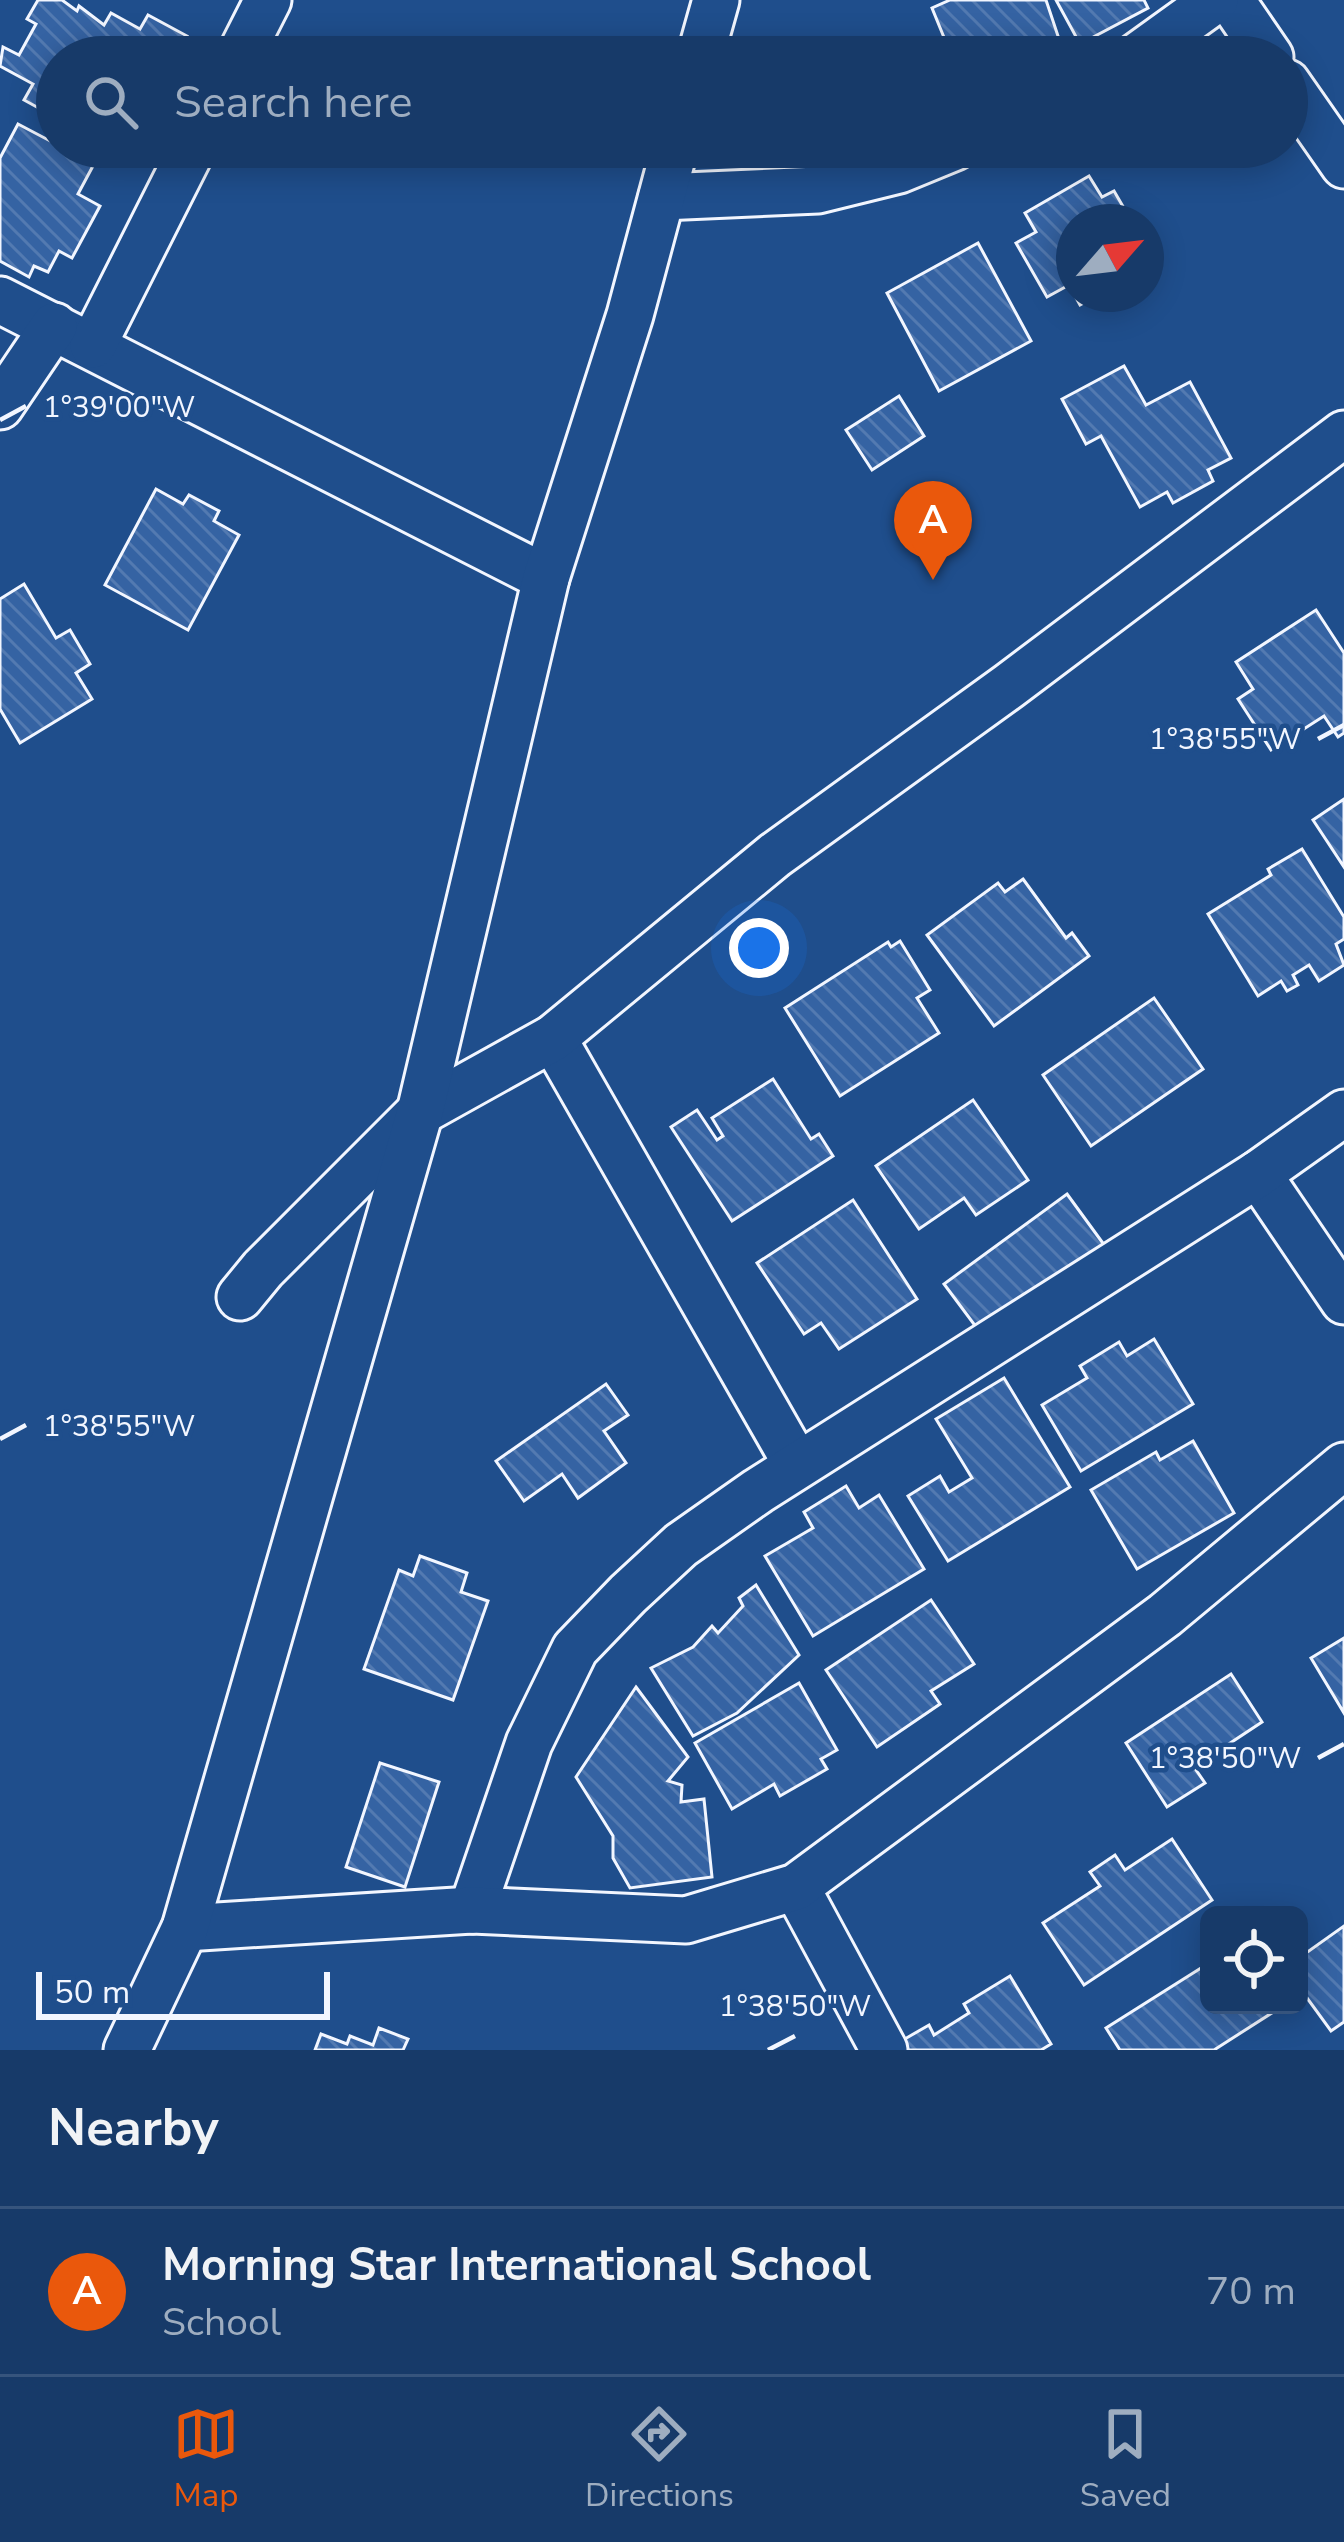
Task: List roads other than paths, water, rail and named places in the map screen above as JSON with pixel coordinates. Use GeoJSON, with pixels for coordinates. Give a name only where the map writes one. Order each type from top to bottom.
{"type":"FeatureCollection","features":[{"type":"Feature","properties":{"kind":"street"},"geometry":{"type":"LineString","coordinates":[[250,36],[268,0]]}},
{"type":"Feature","properties":{"kind":"street"},"geometry":{"type":"LineString","coordinates":[[706,36],[716,0]]}},
{"type":"Feature","properties":{"kind":"street"},"geometry":{"type":"LineString","coordinates":[[1165,36],[1215,0]]}},
{"type":"Feature","properties":{"kind":"street"},"geometry":{"type":"LineString","coordinates":[[1231,0],[1256,36]]}},
{"type":"Feature","properties":{"kind":"street"},"geometry":{"type":"LineString","coordinates":[[1308,113],[1344,165]]}},
{"type":"Feature","properties":{"kind":"street"},"geometry":{"type":"LineString","coordinates":[[0,406],[74,336],[180,168]]}},
{"type":"Feature","properties":{"kind":"street"},"geometry":{"type":"LineString","coordinates":[[127,2050],[185,1928],[420,1112],[546,578],[630,315],[670,168]]}},
{"type":"Feature","properties":{"kind":"street"},"geometry":{"type":"LineString","coordinates":[[662,197],[818,190],[904,168]]}},
{"type":"Feature","properties":{"kind":"street"},"geometry":{"type":"LineString","coordinates":[[0,300],[546,578]]}},
{"type":"Feature","properties":{"kind":"street"},"geometry":{"type":"LineString","coordinates":[[240,1297],[420,1112],[553,1038],[775,855],[1010,686],[1344,434]]}},
{"type":"Feature","properties":{"kind":"street"},"geometry":{"type":"LineString","coordinates":[[553,1038],[797,1465]]}},
{"type":"Feature","properties":{"kind":"street"},"geometry":{"type":"LineString","coordinates":[[472,1910],[529,1743],[575,1649],[681,1545],[797,1465],[1258,1174],[1344,1113]]}},
{"type":"Feature","properties":{"kind":"street"},"geometry":{"type":"LineString","coordinates":[[1258,1174],[1344,1301]]}},
{"type":"Feature","properties":{"kind":"street"},"geometry":{"type":"LineString","coordinates":[[185,1928],[472,1910],[686,1920],[796,1887],[1165,1615],[1344,1466]]}},
{"type":"Feature","properties":{"kind":"street"},"geometry":{"type":"LineString","coordinates":[[796,1887],[884,2050]]}},
{"type":"Feature","properties":{"kind":"place","name":"Morning Star International School"},"geometry":{"type":"Point","coordinates":[933,580]}}]}
